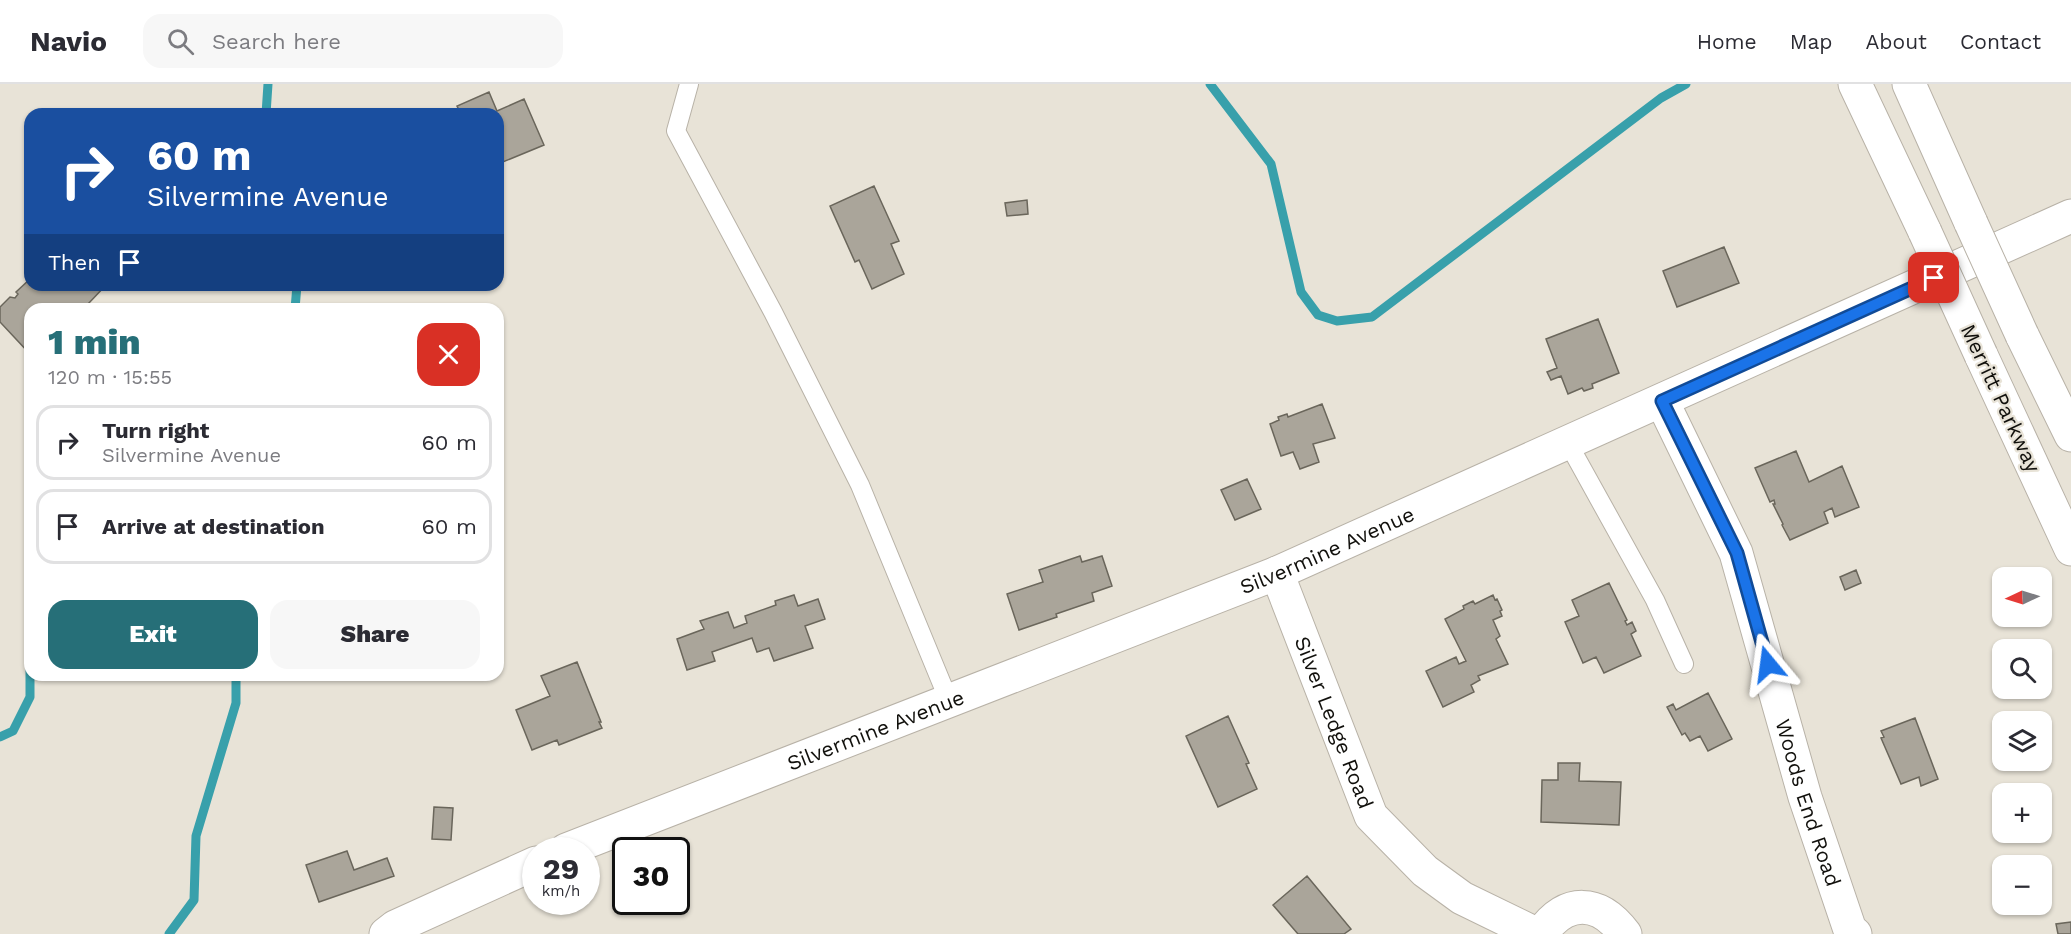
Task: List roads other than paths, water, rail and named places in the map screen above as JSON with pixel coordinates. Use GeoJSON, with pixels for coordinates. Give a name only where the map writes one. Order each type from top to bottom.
{"type":"FeatureCollection","features":[{"type":"Feature","properties":{"kind":"main road"},"geometry":{"type":"LineString","coordinates":[[1909,84],[2022,335],[2071,435]]}},
{"type":"Feature","properties":{"kind":"main road","name":"Merritt Parkway"},"geometry":{"type":"LineString","coordinates":[[1860,94],[2071,549]]}},
{"type":"Feature","properties":{"kind":"main road","name":"Silvermine Avenue"},"geometry":{"type":"LineString","coordinates":[[599,837],[1276,573],[2071,216]]}},
{"type":"Feature","properties":{"kind":"main road","name":"Woods End Road"},"geometry":{"type":"LineString","coordinates":[[1662,401],[1737,553],[1805,797],[1850,930],[1855,934]]}},
{"type":"Feature","properties":{"kind":"main road","name":"Silver Ledge Road"},"geometry":{"type":"LineString","coordinates":[[1276,573],[1371,816],[1425,872],[1462,898],[1538,934],[1565,910],[1582,907],[1600,910],[1615,920],[1625,934]]}},
{"type":"Feature","properties":{"kind":"main road"},"geometry":{"type":"LineString","coordinates":[[386,934],[395,927],[522,869]]}},
{"type":"Feature","properties":{"kind":"lane"},"geometry":{"type":"LineString","coordinates":[[689,84],[676,131],[773,312],[860,486],[949,701]]}},
{"type":"Feature","properties":{"kind":"lane"},"geometry":{"type":"LineString","coordinates":[[1568,443],[1654,600],[1684,664]]}},
{"type":"Feature","properties":{"kind":"waterway"},"geometry":{"type":"LineString","coordinates":[[266,108],[268,84]]}},
{"type":"Feature","properties":{"kind":"waterway"},"geometry":{"type":"LineString","coordinates":[[1210,84],[1271,164],[1301,292],[1318,315],[1337,321],[1372,317],[1661,98],[1686,84]]}},
{"type":"Feature","properties":{"kind":"waterway"},"geometry":{"type":"LineString","coordinates":[[296,291],[296,303]]}},
{"type":"Feature","properties":{"kind":"waterway"},"geometry":{"type":"LineString","coordinates":[[0,737],[13,731],[30,697],[30,681]]}},
{"type":"Feature","properties":{"kind":"waterway"},"geometry":{"type":"LineString","coordinates":[[169,934],[194,900],[196,836],[236,703],[236,681]]}}]}
